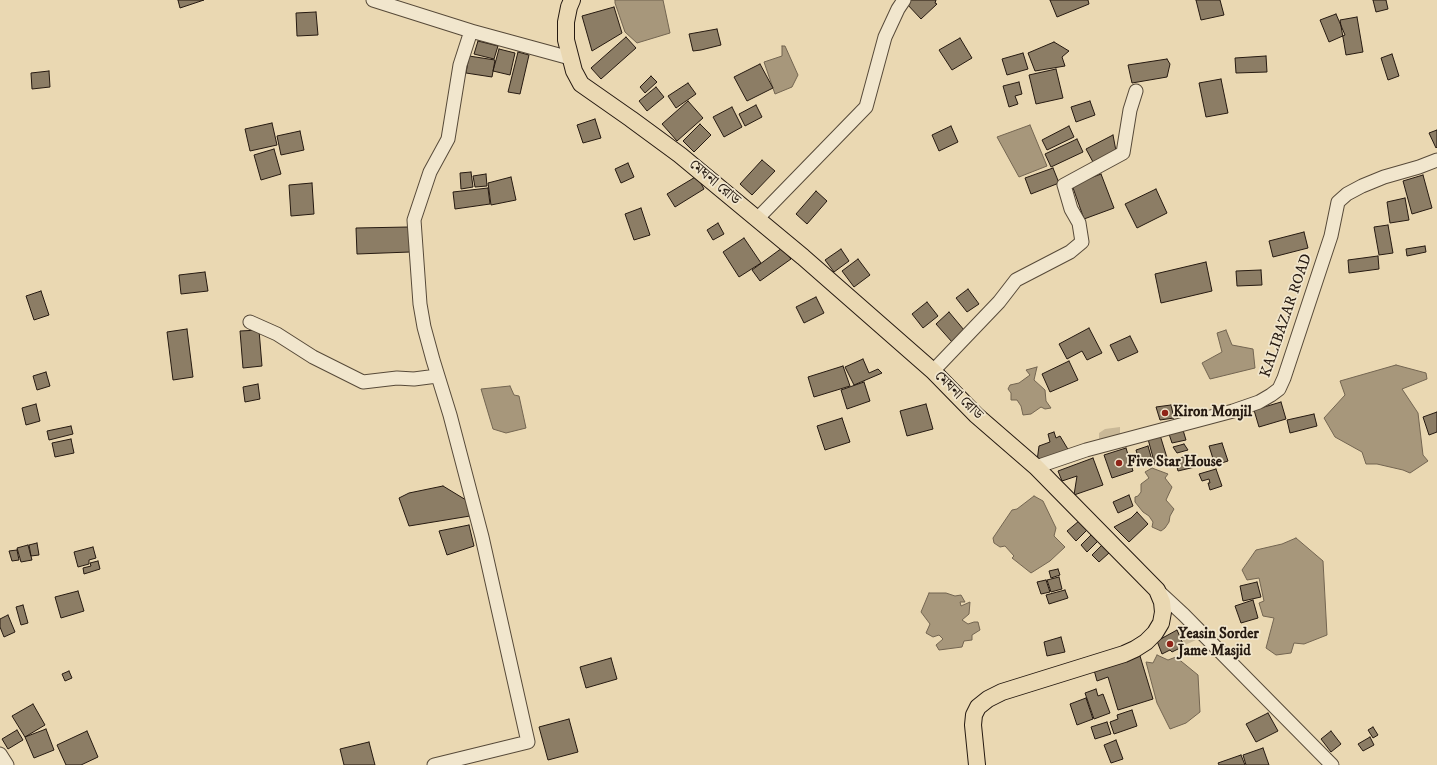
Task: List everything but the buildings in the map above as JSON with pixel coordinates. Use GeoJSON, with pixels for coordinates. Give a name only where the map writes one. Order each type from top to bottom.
{"type":"FeatureCollection","features":[{"type":"Feature","properties":{"kind":"main road","name":"মেঘনা রোড"},"geometry":{"type":"LineString","coordinates":[[572,0],[566,22],[566,40],[574,71],[581,84],[680,155],[757,219],[933,371],[976,415],[1036,466],[1157,590],[1162,602],[1163,612],[1161,623],[1155,633],[1146,642],[1124,654],[1002,692],[988,698],[978,707],[974,715],[973,725],[977,765]]}},
{"type":"Feature","properties":{"kind":"street"},"geometry":{"type":"LineString","coordinates":[[372,0],[471,31],[570,58]]}},
{"type":"Feature","properties":{"kind":"street"},"geometry":{"type":"LineString","coordinates":[[757,219],[866,107],[885,37],[898,9],[904,0]]}},
{"type":"Feature","properties":{"kind":"street"},"geometry":{"type":"LineString","coordinates":[[434,765],[528,742],[482,537],[450,415],[437,376],[424,328],[420,304],[414,220],[430,172],[448,139],[460,65],[471,31]]}},
{"type":"Feature","properties":{"kind":"street"},"geometry":{"type":"LineString","coordinates":[[933,371],[1000,302],[1016,280],[1070,252],[1082,242],[1079,223],[1071,209],[1064,185],[1123,153],[1130,110],[1136,90]]}},
{"type":"Feature","properties":{"kind":"street","name":"KALIBAZAR ROAD"},"geometry":{"type":"LineString","coordinates":[[1036,466],[1086,450],[1233,411],[1259,402],[1279,389],[1331,236],[1338,202],[1347,194],[1362,186],[1384,177],[1437,160]]}},
{"type":"Feature","properties":{"kind":"street"},"geometry":{"type":"LineString","coordinates":[[250,322],[277,334],[318,360],[363,382],[397,378],[414,380],[437,376]]}},
{"type":"Feature","properties":{"kind":"street"},"geometry":{"type":"LineString","coordinates":[[1157,590],[1190,621],[1332,765]]}},
{"type":"Feature","properties":{"kind":"street"},"geometry":{"type":"LineString","coordinates":[[0,754],[7,765]]}},
{"type":"Feature","properties":{"kind":"shaded area"},"geometry":{"type":"Polygon","coordinates":[[[615,0],[663,0],[670,33],[637,43],[625,32],[615,0]]]}},
{"type":"Feature","properties":{"kind":"shaded area"},"geometry":{"type":"Polygon","coordinates":[[[782,46],[785,46],[798,75],[792,87],[775,94],[764,62],[782,56],[782,46]]]}},
{"type":"Feature","properties":{"kind":"shaded area"},"geometry":{"type":"Polygon","coordinates":[[[1030,125],[1047,166],[1019,177],[997,137],[1030,125]]]}},
{"type":"Feature","properties":{"kind":"shaded area"},"geometry":{"type":"Polygon","coordinates":[[[1226,330],[1232,345],[1253,349],[1255,368],[1210,379],[1202,363],[1222,352],[1217,333],[1226,330]]]}},
{"type":"Feature","properties":{"kind":"shaded area"},"geometry":{"type":"Polygon","coordinates":[[[1396,365],[1426,373],[1427,379],[1402,389],[1418,413],[1423,455],[1428,461],[1410,473],[1377,464],[1366,464],[1362,452],[1335,437],[1324,418],[1345,395],[1340,381],[1396,365]]]}},
{"type":"Feature","properties":{"kind":"shaded area"},"geometry":{"type":"Polygon","coordinates":[[[1037,367],[1034,380],[1045,390],[1046,401],[1051,408],[1045,409],[1041,407],[1031,414],[1023,415],[1021,406],[1017,400],[1011,400],[1011,393],[1008,389],[1010,385],[1019,383],[1030,375],[1026,370],[1037,367]]]}},
{"type":"Feature","properties":{"kind":"shaded area"},"geometry":{"type":"Polygon","coordinates":[[[510,386],[514,395],[519,396],[526,428],[506,433],[493,429],[481,389],[510,386]]]}},
{"type":"Feature","properties":{"kind":"shaded area"},"geometry":{"type":"Polygon","coordinates":[[[1120,427],[1120,436],[1099,442],[1099,433],[1105,429],[1120,427]]]}},
{"type":"Feature","properties":{"kind":"shaded area"},"geometry":{"type":"Polygon","coordinates":[[[1152,468],[1168,474],[1165,478],[1172,487],[1166,500],[1174,509],[1170,516],[1169,522],[1161,531],[1152,527],[1153,522],[1149,516],[1143,512],[1135,502],[1135,497],[1141,492],[1141,484],[1149,478],[1145,472],[1152,468]]]}},
{"type":"Feature","properties":{"kind":"shaded area"},"geometry":{"type":"Polygon","coordinates":[[[1034,496],[1043,501],[1056,528],[1054,536],[1065,547],[1050,561],[1031,573],[1012,558],[1014,556],[1005,546],[1000,547],[994,543],[993,538],[1012,510],[1017,509],[1034,496]]]}},
{"type":"Feature","properties":{"kind":"shaded area"},"geometry":{"type":"Polygon","coordinates":[[[1296,538],[1323,561],[1327,635],[1304,644],[1294,643],[1291,653],[1276,655],[1266,648],[1274,618],[1263,616],[1259,603],[1264,601],[1259,578],[1247,580],[1242,570],[1256,550],[1282,544],[1296,538]]]}},
{"type":"Feature","properties":{"kind":"shaded area"},"geometry":{"type":"Polygon","coordinates":[[[929,593],[946,593],[955,596],[961,595],[965,602],[960,602],[961,606],[970,602],[969,614],[962,620],[968,624],[978,622],[980,630],[972,635],[972,640],[964,641],[962,647],[939,650],[936,645],[943,639],[939,635],[933,637],[926,633],[930,624],[921,612],[929,593]]]}},
{"type":"Feature","properties":{"kind":"shaded area"},"geometry":{"type":"Polygon","coordinates":[[[1189,625],[1196,640],[1185,645],[1178,629],[1189,625]]]}},
{"type":"Feature","properties":{"kind":"shaded area"},"geometry":{"type":"Polygon","coordinates":[[[1157,655],[1168,660],[1176,657],[1198,675],[1200,712],[1186,723],[1170,729],[1157,703],[1146,662],[1153,663],[1157,655]]]}},
{"type":"Feature","properties":{"kind":"place","name":"Kiron Monjil"},"geometry":{"type":"Point","coordinates":[1165,413]}},
{"type":"Feature","properties":{"kind":"place","name":"Five Star House"},"geometry":{"type":"Point","coordinates":[1119,463]}},
{"type":"Feature","properties":{"kind":"place","name":"Yeasin Sorder Jame Masjid"},"geometry":{"type":"Point","coordinates":[1170,644]}}]}
